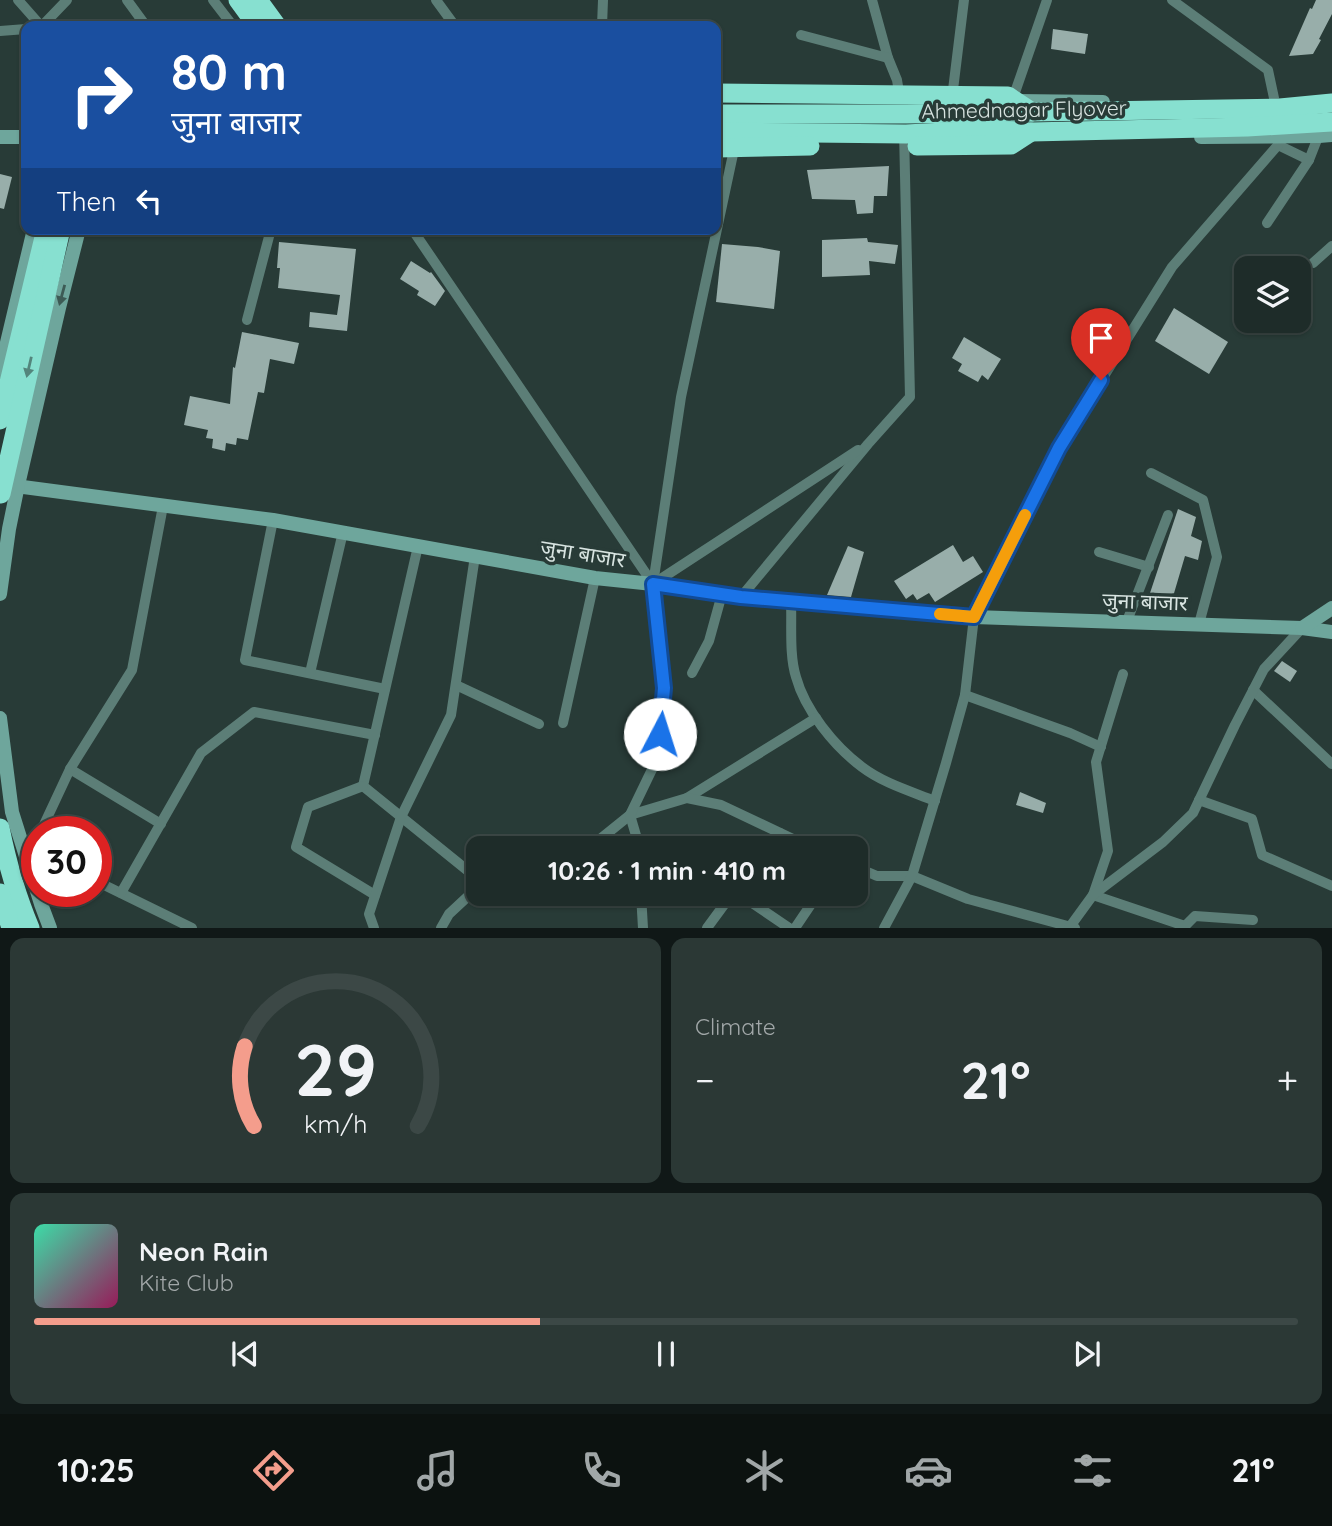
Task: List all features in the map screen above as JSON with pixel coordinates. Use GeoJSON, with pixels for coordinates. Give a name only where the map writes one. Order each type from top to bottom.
{"type":"FeatureCollection","features":[{"type":"Feature","properties":{"kind":"highway"},"geometry":{"type":"LineString","coordinates":[[238,0],[253,21]]}},
{"type":"Feature","properties":{"kind":"highway"},"geometry":{"type":"LineString","coordinates":[[258,0],[273,21]]}},
{"type":"Feature","properties":{"kind":"highway"},"geometry":{"type":"LineString","coordinates":[[721,93],[1008,96],[1032,122],[1011,145],[721,148]]}},
{"type":"Feature","properties":{"kind":"highway","name":"Ahmednagar Flyover"},"geometry":{"type":"LineString","coordinates":[[721,132],[906,134],[984,130],[1032,122],[1280,108],[1332,100]]}},
{"type":"Feature","properties":{"kind":"highway","name":"Ahmednagar Flyover"},"geometry":{"type":"LineString","coordinates":[[721,114],[1327,131]]}},
{"type":"Feature","properties":{"kind":"highway"},"geometry":{"type":"LineString","coordinates":[[0,420],[45,235]]}},
{"type":"Feature","properties":{"kind":"highway"},"geometry":{"type":"LineString","coordinates":[[0,496],[60,235]]}},
{"type":"Feature","properties":{"kind":"highway"},"geometry":{"type":"LineString","coordinates":[[0,828],[7,862],[30,928]]}},
{"type":"Feature","properties":{"kind":"highway"},"geometry":{"type":"LineString","coordinates":[[0,893],[11,928]]}},
{"type":"Feature","properties":{"kind":"street"},"geometry":{"type":"LineString","coordinates":[[18,0],[37,21]]}},
{"type":"Feature","properties":{"kind":"street"},"geometry":{"type":"LineString","coordinates":[[46,21],[67,0]]}},
{"type":"Feature","properties":{"kind":"street"},"geometry":{"type":"LineString","coordinates":[[127,0],[142,21]]}},
{"type":"Feature","properties":{"kind":"street"},"geometry":{"type":"LineString","coordinates":[[213,0],[229,21]]}},
{"type":"Feature","properties":{"kind":"street"},"geometry":{"type":"LineString","coordinates":[[436,0],[451,21]]}},
{"type":"Feature","properties":{"kind":"street"},"geometry":{"type":"LineString","coordinates":[[602,21],[603,0]]}},
{"type":"Feature","properties":{"kind":"street"},"geometry":{"type":"LineString","coordinates":[[741,597],[867,444],[911,397],[905,141],[897,80],[872,0]]}},
{"type":"Feature","properties":{"kind":"street"},"geometry":{"type":"LineString","coordinates":[[951,101],[964,0]]}},
{"type":"Feature","properties":{"kind":"street"},"geometry":{"type":"LineString","coordinates":[[1012,101],[1046,0]]}},
{"type":"Feature","properties":{"kind":"street"},"geometry":{"type":"LineString","coordinates":[[884,928],[912,876],[935,802],[965,695],[974,617],[1059,448],[1172,267],[1278,141],[1276,103],[1268,70],[1172,0]]}},
{"type":"Feature","properties":{"kind":"street"},"geometry":{"type":"LineString","coordinates":[[0,31],[21,29]]}},
{"type":"Feature","properties":{"kind":"street"},"geometry":{"type":"LineString","coordinates":[[801,35],[888,58]]}},
{"type":"Feature","properties":{"kind":"street"},"geometry":{"type":"LineString","coordinates":[[721,100],[1276,103],[1332,100],[1327,131],[1267,223]]}},
{"type":"Feature","properties":{"kind":"street"},"geometry":{"type":"LineString","coordinates":[[721,141],[1278,141],[1327,131]]}},
{"type":"Feature","properties":{"kind":"street"},"geometry":{"type":"LineString","coordinates":[[0,137],[21,137]]}},
{"type":"Feature","properties":{"kind":"street"},"geometry":{"type":"LineString","coordinates":[[1278,141],[1309,160]]}},
{"type":"Feature","properties":{"kind":"street"},"geometry":{"type":"LineString","coordinates":[[721,212],[736,142]]}},
{"type":"Feature","properties":{"kind":"street"},"geometry":{"type":"LineString","coordinates":[[0,372],[33,235]]}},
{"type":"Feature","properties":{"kind":"street"},"geometry":{"type":"LineString","coordinates":[[0,594],[18,485],[77,235]]}},
{"type":"Feature","properties":{"kind":"street"},"geometry":{"type":"LineString","coordinates":[[247,320],[269,235]]}},
{"type":"Feature","properties":{"kind":"street"},"geometry":{"type":"LineString","coordinates":[[416,235],[653,584]]}},
{"type":"Feature","properties":{"kind":"street"},"geometry":{"type":"LineString","coordinates":[[636,836],[630,815],[658,757],[664,688],[653,584],[681,397],[716,235]]}},
{"type":"Feature","properties":{"kind":"street"},"geometry":{"type":"LineString","coordinates":[[1313,263],[1332,246]]}},
{"type":"Feature","properties":{"kind":"street"},"geometry":{"type":"LineString","coordinates":[[653,584],[867,444]]}},
{"type":"Feature","properties":{"kind":"street"},"geometry":{"type":"LineString","coordinates":[[1152,473],[1203,500],[1217,557],[1199,624]]}},
{"type":"Feature","properties":{"kind":"street","name":"जुना बाजार"},"geometry":{"type":"LineString","coordinates":[[0,484],[273,520],[595,578],[741,597],[974,617],[1302,628],[1332,632]]}},
{"type":"Feature","properties":{"kind":"street"},"geometry":{"type":"LineString","coordinates":[[48,816],[70,769],[132,670],[163,506]]}},
{"type":"Feature","properties":{"kind":"street"},"geometry":{"type":"LineString","coordinates":[[1127,621],[1168,515]]}},
{"type":"Feature","properties":{"kind":"street"},"geometry":{"type":"LineString","coordinates":[[273,520],[245,660],[385,689]]}},
{"type":"Feature","properties":{"kind":"street"},"geometry":{"type":"LineString","coordinates":[[310,673],[343,532]]}},
{"type":"Feature","properties":{"kind":"street"},"geometry":{"type":"LineString","coordinates":[[363,786],[418,546]]}},
{"type":"Feature","properties":{"kind":"street"},"geometry":{"type":"LineString","coordinates":[[1098,552],[1149,567]]}},
{"type":"Feature","properties":{"kind":"street"},"geometry":{"type":"LineString","coordinates":[[374,928],[369,914],[401,817],[452,715],[475,556]]}},
{"type":"Feature","properties":{"kind":"street"},"geometry":{"type":"LineString","coordinates":[[563,723],[595,578]]}},
{"type":"Feature","properties":{"kind":"street"},"geometry":{"type":"LineString","coordinates":[[692,673],[709,641],[722,594]]}},
{"type":"Feature","properties":{"kind":"street"},"geometry":{"type":"LineString","coordinates":[[791,602],[795,675],[804,699],[816,719],[862,766],[885,781],[935,802]]}},
{"type":"Feature","properties":{"kind":"street"},"geometry":{"type":"LineString","coordinates":[[1093,895],[1163,842],[1193,813],[1264,669],[1302,628],[1332,608]]}},
{"type":"Feature","properties":{"kind":"street"},"geometry":{"type":"LineString","coordinates":[[868,872],[877,876],[912,876],[968,899],[1071,927],[1093,895],[1108,851],[1096,762],[1123,674]]}},
{"type":"Feature","properties":{"kind":"street"},"geometry":{"type":"LineString","coordinates":[[456,685],[539,724]]}},
{"type":"Feature","properties":{"kind":"street"},"geometry":{"type":"LineString","coordinates":[[1253,690],[1332,764]]}},
{"type":"Feature","properties":{"kind":"street"},"geometry":{"type":"LineString","coordinates":[[965,695],[1101,747]]}},
{"type":"Feature","properties":{"kind":"street"},"geometry":{"type":"LineString","coordinates":[[121,893],[201,753],[254,712],[375,735]]}},
{"type":"Feature","properties":{"kind":"street"},"geometry":{"type":"LineString","coordinates":[[0,718],[12,812],[21,827]]}},
{"type":"Feature","properties":{"kind":"street"},"geometry":{"type":"LineString","coordinates":[[604,836],[630,815],[687,798],[816,719]]}},
{"type":"Feature","properties":{"kind":"street"},"geometry":{"type":"LineString","coordinates":[[70,769],[161,824]]}},
{"type":"Feature","properties":{"kind":"street"},"geometry":{"type":"LineString","coordinates":[[363,786],[466,869]]}},
{"type":"Feature","properties":{"kind":"street"},"geometry":{"type":"LineString","coordinates":[[363,786],[308,807],[296,847],[375,895]]}},
{"type":"Feature","properties":{"kind":"street"},"geometry":{"type":"LineString","coordinates":[[687,798],[721,805],[786,836]]}},
{"type":"Feature","properties":{"kind":"street"},"geometry":{"type":"LineString","coordinates":[[1199,800],[1252,818],[1262,855],[1332,886]]}},
{"type":"Feature","properties":{"kind":"street"},"geometry":{"type":"LineString","coordinates":[[112,889],[192,928]]}},
{"type":"Feature","properties":{"kind":"street"},"geometry":{"type":"LineString","coordinates":[[1093,895],[1185,926],[1195,916],[1253,920]]}},
{"type":"Feature","properties":{"kind":"street"},"geometry":{"type":"LineString","coordinates":[[441,928],[449,914],[466,898]]}},
{"type":"Feature","properties":{"kind":"street"},"geometry":{"type":"LineString","coordinates":[[642,906],[643,928]]}},
{"type":"Feature","properties":{"kind":"street"},"geometry":{"type":"LineString","coordinates":[[707,928],[723,906]]}},
{"type":"Feature","properties":{"kind":"street"},"geometry":{"type":"LineString","coordinates":[[757,906],[789,928]]}},
{"type":"Feature","properties":{"kind":"street"},"geometry":{"type":"LineString","coordinates":[[795,928],[810,906]]}},
{"type":"Feature","properties":{"kind":"street"},"geometry":{"type":"LineString","coordinates":[[46,907],[50,928]]}},
{"type":"Feature","properties":{"kind":"building"},"geometry":{"type":"Polygon","coordinates":[[[1316,0],[1332,0],[1332,14],[1319,39],[1321,40],[1313,54],[1289,56],[1310,8],[1312,9],[1316,0]]]}},
{"type":"Feature","properties":{"kind":"building"},"geometry":{"type":"Polygon","coordinates":[[[1053,29],[1088,34],[1085,54],[1051,49],[1053,29]]]}},
{"type":"Feature","properties":{"kind":"building"},"geometry":{"type":"Polygon","coordinates":[[[889,166],[887,196],[874,196],[873,213],[857,214],[855,200],[812,199],[807,170],[889,166]]]}},
{"type":"Feature","properties":{"kind":"building"},"geometry":{"type":"Polygon","coordinates":[[[0,174],[12,177],[4,209],[0,208],[0,174]]]}},
{"type":"Feature","properties":{"kind":"building"},"geometry":{"type":"Polygon","coordinates":[[[867,238],[868,242],[898,245],[895,264],[869,261],[870,275],[822,277],[822,240],[867,238]]]}},
{"type":"Feature","properties":{"kind":"building"},"geometry":{"type":"Polygon","coordinates":[[[279,242],[356,249],[347,331],[309,327],[310,312],[337,315],[340,295],[278,288],[279,242]]]}},
{"type":"Feature","properties":{"kind":"building"},"geometry":{"type":"Polygon","coordinates":[[[722,244],[780,251],[774,309],[716,302],[722,244]]]}},
{"type":"Feature","properties":{"kind":"building"},"geometry":{"type":"Polygon","coordinates":[[[411,261],[431,272],[445,291],[435,306],[417,295],[419,291],[400,279],[411,261]]]}},
{"type":"Feature","properties":{"kind":"building"},"geometry":{"type":"Polygon","coordinates":[[[1174,308],[1228,342],[1209,374],[1155,341],[1174,308]]]}},
{"type":"Feature","properties":{"kind":"building"},"geometry":{"type":"Polygon","coordinates":[[[242,332],[299,343],[294,364],[270,359],[264,393],[258,392],[248,440],[237,438],[236,445],[226,443],[225,451],[212,448],[213,439],[206,438],[208,430],[184,425],[190,396],[230,404],[233,367],[235,368],[242,332]]]}},
{"type":"Feature","properties":{"kind":"building"},"geometry":{"type":"Polygon","coordinates":[[[964,337],[1001,359],[988,380],[982,375],[978,382],[958,371],[962,364],[952,358],[964,337]]]}},
{"type":"Feature","properties":{"kind":"building"},"geometry":{"type":"Polygon","coordinates":[[[1178,509],[1196,517],[1191,536],[1202,541],[1198,560],[1185,556],[1172,600],[1150,593],[1178,509]]]}},
{"type":"Feature","properties":{"kind":"building"},"geometry":{"type":"Polygon","coordinates":[[[953,545],[963,562],[973,556],[983,572],[935,602],[929,593],[917,600],[913,594],[906,599],[894,581],[953,545]]]}},
{"type":"Feature","properties":{"kind":"building"},"geometry":{"type":"Polygon","coordinates":[[[848,546],[864,552],[851,597],[827,595],[848,546]]]}},
{"type":"Feature","properties":{"kind":"building"},"geometry":{"type":"Polygon","coordinates":[[[1282,661],[1297,671],[1290,682],[1274,671],[1282,661]]]}},
{"type":"Feature","properties":{"kind":"building"},"geometry":{"type":"Polygon","coordinates":[[[1020,792],[1046,803],[1043,813],[1016,805],[1020,792]]]}},
{"type":"Feature","properties":{"kind":"slow traffic"},"geometry":{"type":"LineString","coordinates":[[940,614],[974,617],[1025,515]]}},
{"type":"Feature","properties":{"kind":"route"},"geometry":{"type":"LineString","coordinates":[[660,734],[664,688],[653,584],[741,597],[974,617],[1059,448],[1101,380]]}}]}
